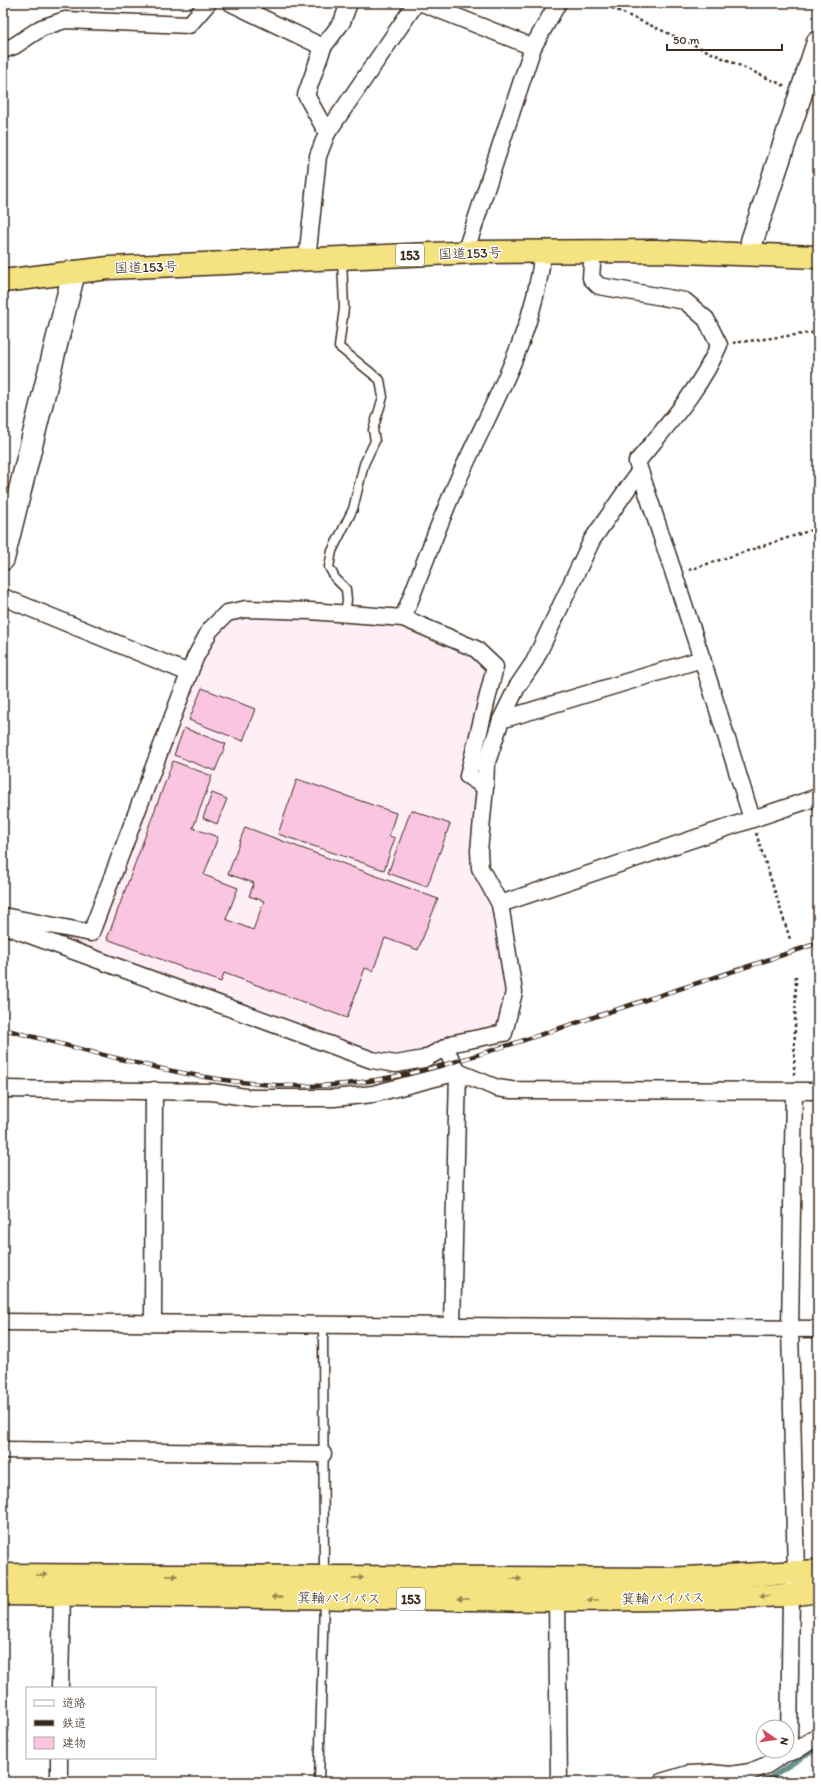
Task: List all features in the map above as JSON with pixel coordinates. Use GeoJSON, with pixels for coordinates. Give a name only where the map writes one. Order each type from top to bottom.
{"type":"FeatureCollection","features":[{"type":"Feature","properties":{"kind":"highway","name":"国道153号"},"geometry":{"type":"LineString","coordinates":[[3,281],[74,272],[465,253],[593,250],[751,253],[818,257]]}},
{"type":"Feature","properties":{"kind":"highway","name":"箕輪バイパス"},"geometry":{"type":"LineString","coordinates":[[3,1594],[62,1594],[668,1579],[818,1571]]}},
{"type":"Feature","properties":{"kind":"highway","name":"箕輪バイパス"},"geometry":{"type":"LineString","coordinates":[[3,1574],[557,1600],[666,1599],[791,1595],[818,1591]]}},
{"type":"Feature","properties":{"kind":"street"},"geometry":{"type":"LineString","coordinates":[[3,50],[14,46],[41,28],[65,20],[189,25],[208,3]]}},
{"type":"Feature","properties":{"kind":"street"},"geometry":{"type":"LineString","coordinates":[[231,3],[324,47]]}},
{"type":"Feature","properties":{"kind":"street"},"geometry":{"type":"LineString","coordinates":[[327,133],[306,95],[324,47],[342,22],[349,3]]}},
{"type":"Feature","properties":{"kind":"street"},"geometry":{"type":"LineString","coordinates":[[307,260],[318,156],[327,133],[416,3]]}},
{"type":"Feature","properties":{"kind":"street"},"geometry":{"type":"LineString","coordinates":[[422,3],[532,47]]}},
{"type":"Feature","properties":{"kind":"street"},"geometry":{"type":"LineString","coordinates":[[465,253],[532,47],[558,3]]}},
{"type":"Feature","properties":{"kind":"street"},"geometry":{"type":"LineString","coordinates":[[751,253],[752,242],[818,42]]}},
{"type":"Feature","properties":{"kind":"street"},"geometry":{"type":"LineString","coordinates":[[593,250],[591,278],[599,286],[684,301],[706,319],[718,345],[713,359],[692,395],[637,462],[639,472],[702,659],[752,819]]}},
{"type":"Feature","properties":{"kind":"street"},"geometry":{"type":"LineString","coordinates":[[403,618],[457,481],[514,363],[536,298],[543,251]]}},
{"type":"Feature","properties":{"kind":"street"},"geometry":{"type":"LineString","coordinates":[[3,559],[74,272]]}},
{"type":"Feature","properties":{"kind":"street"},"geometry":{"type":"LineString","coordinates":[[3,922],[8,927],[372,1060],[396,1064],[424,1059],[454,1043],[504,1033],[514,992],[500,904],[480,868],[479,851],[486,765],[501,720],[516,686],[534,662],[592,540],[639,472]]}},
{"type":"Feature","properties":{"kind":"street"},"geometry":{"type":"LineString","coordinates":[[3,597],[189,673]]}},
{"type":"Feature","properties":{"kind":"street"},"geometry":{"type":"LineString","coordinates":[[3,916],[91,933],[189,673],[210,630],[227,613],[246,609],[403,618],[476,649],[494,667],[468,776],[485,787]]}},
{"type":"Feature","properties":{"kind":"street"},"geometry":{"type":"LineString","coordinates":[[501,720],[702,659]]}},
{"type":"Feature","properties":{"kind":"street"},"geometry":{"type":"LineString","coordinates":[[500,904],[818,797]]}},
{"type":"Feature","properties":{"kind":"street"},"geometry":{"type":"LineString","coordinates":[[445,1048],[458,1072],[452,1326]]}},
{"type":"Feature","properties":{"kind":"street"},"geometry":{"type":"LineString","coordinates":[[3,1089],[154,1090],[212,1092],[252,1098],[334,1098],[373,1094],[458,1072],[497,1088],[511,1090],[818,1091]]}},
{"type":"Feature","properties":{"kind":"street"},"geometry":{"type":"LineString","coordinates":[[153,1322],[154,1090]]}},
{"type":"Feature","properties":{"kind":"street"},"geometry":{"type":"LineString","coordinates":[[789,1719],[791,1595],[796,1573],[790,1329],[794,1091]]}},
{"type":"Feature","properties":{"kind":"street"},"geometry":{"type":"LineString","coordinates":[[3,1322],[153,1322],[818,1329]]}},
{"type":"Feature","properties":{"kind":"street"},"geometry":{"type":"LineString","coordinates":[[3,1450],[323,1454]]}},
{"type":"Feature","properties":{"kind":"street"},"geometry":{"type":"LineString","coordinates":[[60,1687],[62,1594]]}},
{"type":"Feature","properties":{"kind":"street"},"geometry":{"type":"LineString","coordinates":[[557,1600],[559,1782]]}},
{"type":"Feature","properties":{"kind":"street"},"geometry":{"type":"LineString","coordinates":[[795,1750],[818,1736]]}},
{"type":"Feature","properties":{"kind":"street"},"geometry":{"type":"LineString","coordinates":[[59,1759],[59,1782]]}},
{"type":"Feature","properties":{"kind":"street"},"geometry":{"type":"LineString","coordinates":[[661,1782],[688,1774],[712,1778],[750,1772],[767,1765],[775,1759]]}},
{"type":"Feature","properties":{"kind":"lane"},"geometry":{"type":"LineString","coordinates":[[342,258],[344,308],[339,348],[380,380],[384,397],[372,430],[376,441],[364,464],[353,509],[332,551],[329,567],[335,578],[346,589],[347,600],[345,614]]}},
{"type":"Feature","properties":{"kind":"lane"},"geometry":{"type":"LineString","coordinates":[[319,1782],[324,1588],[323,1324]]}},
{"type":"Feature","properties":{"kind":"path"},"geometry":{"type":"LineString","coordinates":[[601,3],[800,93]]}},
{"type":"Feature","properties":{"kind":"path"},"geometry":{"type":"LineString","coordinates":[[718,345],[818,332]]}},
{"type":"Feature","properties":{"kind":"path"},"geometry":{"type":"LineString","coordinates":[[674,575],[818,528]]}},
{"type":"Feature","properties":{"kind":"path"},"geometry":{"type":"LineString","coordinates":[[752,819],[790,939]]}},
{"type":"Feature","properties":{"kind":"path"},"geometry":{"type":"LineString","coordinates":[[794,1091],[796,976]]}},
{"type":"Feature","properties":{"kind":"shaded area"},"geometry":{"type":"Polygon","coordinates":[[[227,613],[403,618],[495,667],[468,776],[485,787],[479,851],[500,904],[514,992],[504,1033],[445,1048],[372,1060],[3,916],[91,933],[195,658],[227,613]]]}},
{"type":"Feature","properties":{"kind":"building"},"geometry":{"type":"Polygon","coordinates":[[[202,688],[255,709],[243,741],[189,720],[202,688]]]}},
{"type":"Feature","properties":{"kind":"building"},"geometry":{"type":"Polygon","coordinates":[[[184,728],[226,744],[215,771],[174,755],[184,728]]]}},
{"type":"Feature","properties":{"kind":"building"},"geometry":{"type":"Polygon","coordinates":[[[173,761],[212,776],[193,828],[218,837],[204,875],[238,888],[226,919],[253,930],[264,901],[249,896],[254,883],[228,874],[245,827],[438,899],[418,950],[385,938],[373,971],[365,968],[347,1018],[224,973],[221,982],[107,939],[173,761]]]}},
{"type":"Feature","properties":{"kind":"building"},"geometry":{"type":"Polygon","coordinates":[[[297,779],[396,813],[389,836],[395,838],[384,870],[278,834],[297,779]]]}},
{"type":"Feature","properties":{"kind":"building"},"geometry":{"type":"Polygon","coordinates":[[[212,793],[227,799],[217,824],[203,818],[212,793]]]}},
{"type":"Feature","properties":{"kind":"building"},"geometry":{"type":"Polygon","coordinates":[[[411,810],[450,824],[427,887],[388,873],[411,810]]]}},
{"type":"Feature","properties":{"kind":"waterway"},"geometry":{"type":"LineString","coordinates":[[763,1782],[818,1748]]}},
{"type":"Feature","properties":{"kind":"railway"},"geometry":{"type":"LineString","coordinates":[[3,1029],[115,1058],[191,1075],[267,1085],[306,1086],[340,1084],[408,1074],[475,1056],[818,943]]}}]}
